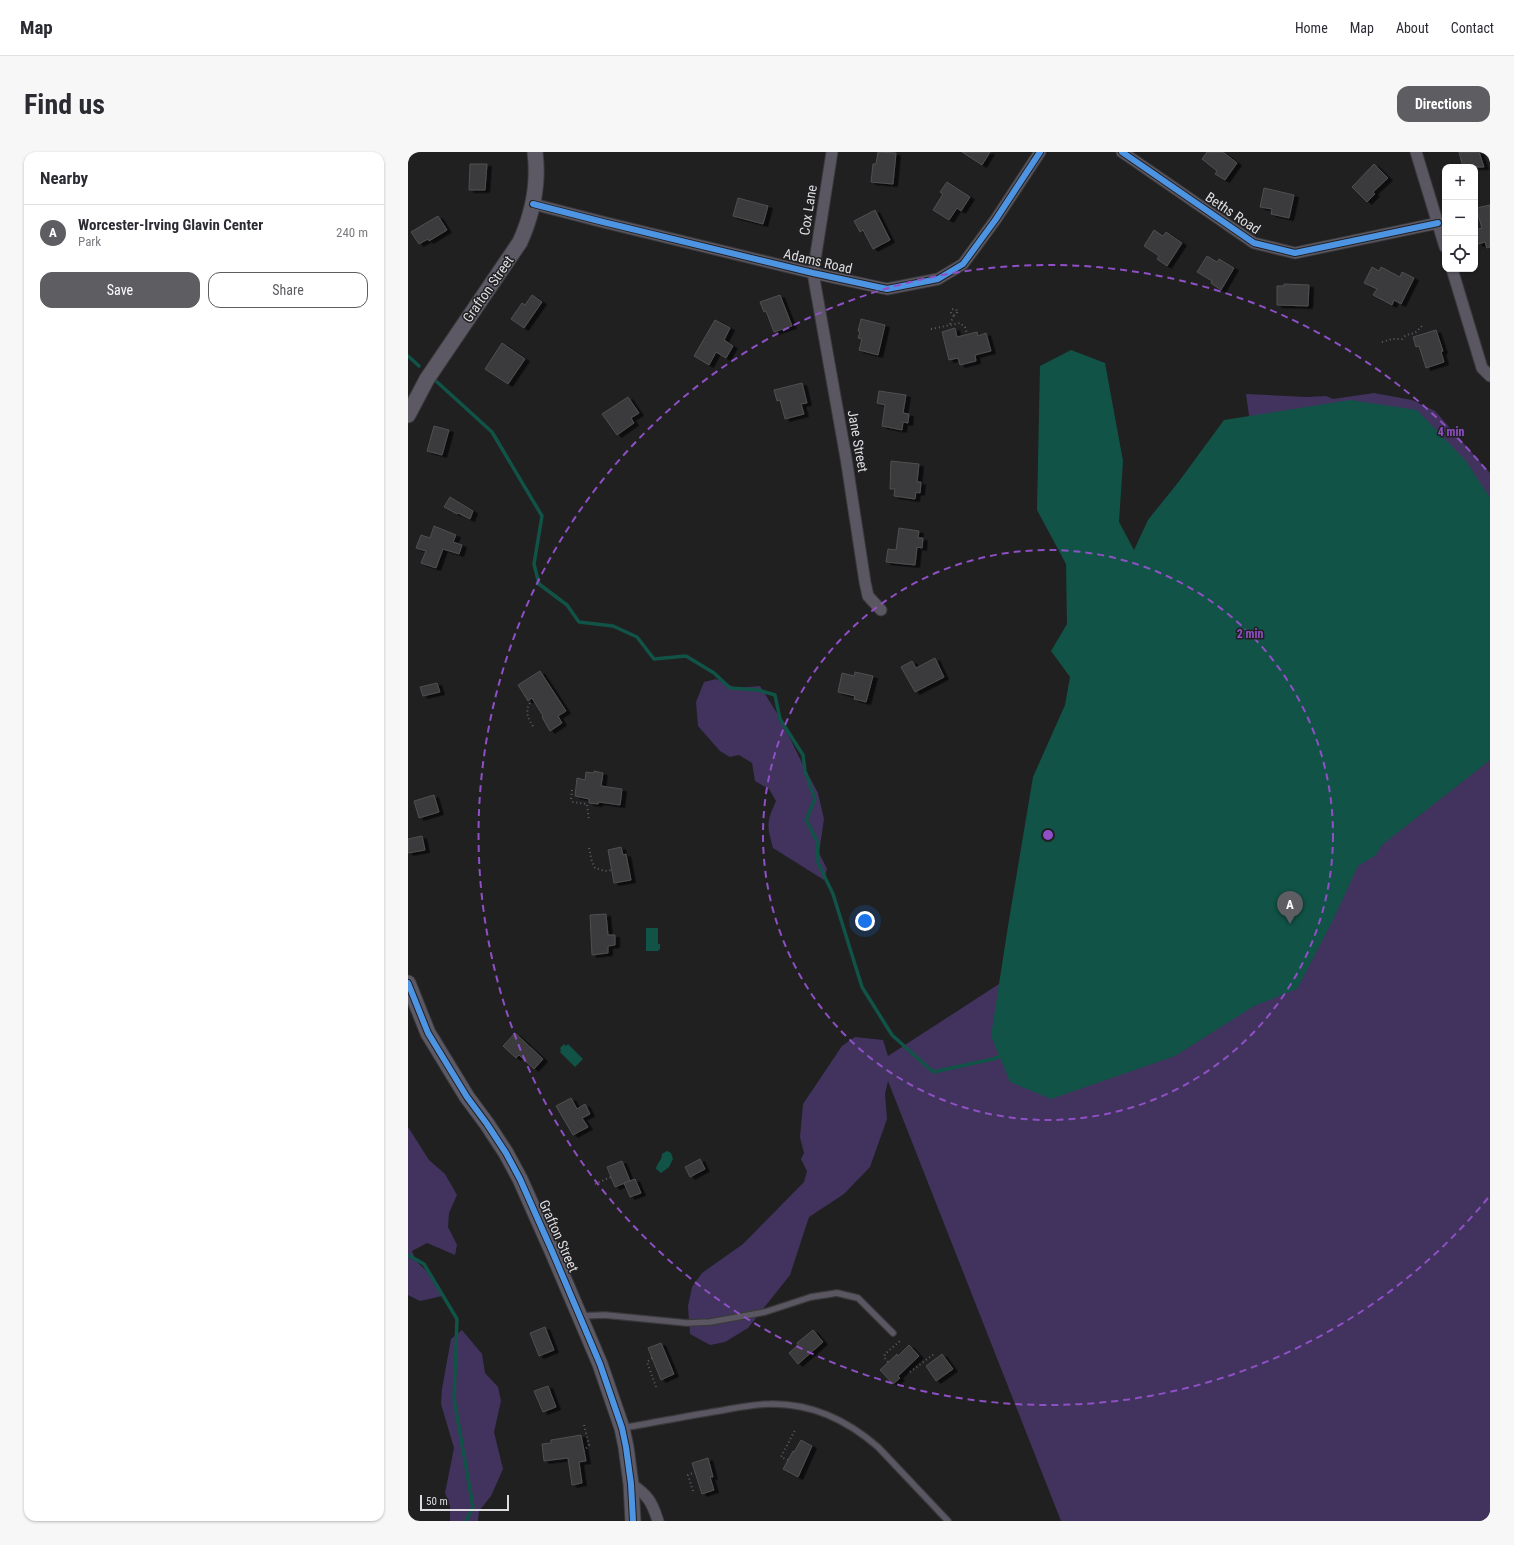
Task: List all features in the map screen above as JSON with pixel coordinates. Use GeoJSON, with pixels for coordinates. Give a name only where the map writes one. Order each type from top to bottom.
{"type":"FeatureCollection","features":[{"type":"Feature","properties":{"kind":"street","name":"Grafton Street"},"geometry":{"type":"LineString","coordinates":[[408,415],[427,379],[520,242],[528,225],[533,204],[536,177],[535,152]]}},
{"type":"Feature","properties":{"kind":"street","name":"Cox Lane"},"geometry":{"type":"LineString","coordinates":[[813,273],[832,152]]}},
{"type":"Feature","properties":{"kind":"street","name":"Adams Road"},"geometry":{"type":"LineString","coordinates":[[533,204],[813,273],[887,289],[938,279],[963,264],[996,219],[1040,152]]}},
{"type":"Feature","properties":{"kind":"street","name":"Beths Road"},"geometry":{"type":"LineString","coordinates":[[1122,152],[1254,243],[1295,253],[1438,223]]}},
{"type":"Feature","properties":{"kind":"street"},"geometry":{"type":"LineString","coordinates":[[1416,152],[1442,237]]}},
{"type":"Feature","properties":{"kind":"street"},"geometry":{"type":"LineString","coordinates":[[1453,272],[1482,368],[1490,376]]}},
{"type":"Feature","properties":{"kind":"street","name":"Jane Street"},"geometry":{"type":"LineString","coordinates":[[813,273],[845,454],[865,582],[868,596],[881,610]]}},
{"type":"Feature","properties":{"kind":"street","name":"Grafton Street"},"geometry":{"type":"LineString","coordinates":[[408,983],[428,1033],[443,1060],[498,1140],[520,1179],[580,1316],[600,1364],[622,1428],[631,1484],[633,1521]]}},
{"type":"Feature","properties":{"kind":"street"},"geometry":{"type":"LineString","coordinates":[[631,1484],[643,1492],[651,1502],[658,1521]]}},
{"type":"Feature","properties":{"kind":"lane"},"geometry":{"type":"LineString","coordinates":[[580,1316],[605,1315],[687,1323],[710,1322],[765,1312],[810,1297],[837,1293],[858,1298],[893,1333]]}},
{"type":"Feature","properties":{"kind":"lane"},"geometry":{"type":"LineString","coordinates":[[622,1428],[757,1405],[781,1404],[801,1406],[845,1423],[865,1436],[878,1447],[948,1521]]}},
{"type":"Feature","properties":{"kind":"path"},"geometry":{"type":"LineString","coordinates":[[950,324],[954,315]]}},
{"type":"Feature","properties":{"kind":"path"},"geometry":{"type":"LineString","coordinates":[[931,329],[960,323],[963,324],[967,334]]}},
{"type":"Feature","properties":{"kind":"path"},"geometry":{"type":"LineString","coordinates":[[1382,342],[1392,339],[1402,339],[1406,335],[1415,333],[1422,326]]}},
{"type":"Feature","properties":{"kind":"path"},"geometry":{"type":"LineString","coordinates":[[530,703],[526,708],[534,728]]}},
{"type":"Feature","properties":{"kind":"path"},"geometry":{"type":"LineString","coordinates":[[572,790],[571,799],[573,802],[587,804],[589,821]]}},
{"type":"Feature","properties":{"kind":"path"},"geometry":{"type":"LineString","coordinates":[[589,848],[595,868],[605,872],[612,870]]}},
{"type":"Feature","properties":{"kind":"path"},"geometry":{"type":"LineString","coordinates":[[595,1184],[611,1177]]}},
{"type":"Feature","properties":{"kind":"path"},"geometry":{"type":"LineString","coordinates":[[888,1362],[884,1357],[885,1354],[900,1341]]}},
{"type":"Feature","properties":{"kind":"path"},"geometry":{"type":"LineString","coordinates":[[910,1372],[934,1354]]}},
{"type":"Feature","properties":{"kind":"path"},"geometry":{"type":"LineString","coordinates":[[652,1358],[647,1362],[656,1387]]}},
{"type":"Feature","properties":{"kind":"path"},"geometry":{"type":"LineString","coordinates":[[584,1425],[589,1445],[584,1451]]}},
{"type":"Feature","properties":{"kind":"path"},"geometry":{"type":"LineString","coordinates":[[788,1460],[781,1456],[795,1430]]}},
{"type":"Feature","properties":{"kind":"path"},"geometry":{"type":"LineString","coordinates":[[693,1491],[688,1475],[696,1472]]}},
{"type":"Feature","properties":{"kind":"shaded area"},"geometry":{"type":"Polygon","coordinates":[[[1071,350],[1105,363],[1123,461],[1119,522],[1134,550],[1148,520],[1180,480],[1224,420],[1350,400],[1417,410],[1466,461],[1490,498],[1490,760],[1382,845],[1376,855],[1358,866],[1333,920],[1297,989],[1254,1006],[1175,1056],[1051,1099],[1010,1082],[991,1036],[1033,777],[1065,705],[1070,677],[1051,651],[1067,624],[1066,564],[1037,510],[1040,366],[1071,350]]]}},
{"type":"Feature","properties":{"kind":"shaded area"},"geometry":{"type":"Polygon","coordinates":[[[1374,393],[1412,400],[1435,411],[1490,473],[1490,1521],[1061,1521],[888,1081],[885,1094],[887,1119],[870,1167],[844,1194],[809,1217],[790,1275],[748,1328],[725,1342],[710,1345],[690,1334],[688,1306],[692,1287],[702,1273],[743,1244],[804,1182],[807,1171],[801,1159],[804,1153],[800,1137],[803,1104],[842,1046],[855,1037],[883,1040],[888,1056],[1301,788],[1246,394],[1307,397],[1326,396],[1333,399],[1374,393]]]}},
{"type":"Feature","properties":{"kind":"shaded area"},"geometry":{"type":"Polygon","coordinates":[[[716,679],[736,688],[760,686],[780,718],[818,793],[824,819],[819,853],[827,869],[824,880],[773,848],[768,824],[776,801],[769,789],[755,781],[752,763],[739,755],[730,757],[720,751],[698,726],[696,702],[704,682],[716,679]]]}},
{"type":"Feature","properties":{"kind":"shaded area"},"geometry":{"type":"Polygon","coordinates":[[[646,928],[658,928],[658,944],[660,944],[660,949],[658,951],[646,951],[646,928]]]}},
{"type":"Feature","properties":{"kind":"shaded area"},"geometry":{"type":"Polygon","coordinates":[[[564,1044],[566,1046],[568,1044],[583,1059],[575,1067],[560,1052],[560,1048],[564,1044]]]}},
{"type":"Feature","properties":{"kind":"shaded area"},"geometry":{"type":"Polygon","coordinates":[[[408,1127],[429,1160],[445,1174],[457,1195],[449,1213],[448,1227],[457,1245],[455,1255],[427,1243],[412,1251],[416,1261],[433,1277],[442,1296],[420,1301],[408,1295],[408,1127]]]}},
{"type":"Feature","properties":{"kind":"shaded area"},"geometry":{"type":"Polygon","coordinates":[[[667,1151],[671,1153],[673,1159],[669,1167],[661,1173],[656,1169],[662,1154],[667,1151]]]}},
{"type":"Feature","properties":{"kind":"shaded area"},"geometry":{"type":"Polygon","coordinates":[[[462,1330],[482,1354],[485,1373],[498,1387],[501,1401],[494,1432],[503,1469],[491,1496],[479,1511],[478,1521],[450,1521],[450,1506],[445,1493],[454,1448],[441,1404],[442,1389],[451,1339],[462,1330]]]}},
{"type":"Feature","properties":{"kind":"building"},"geometry":{"type":"Polygon","coordinates":[[[878,152],[896,153],[893,184],[871,182],[873,164],[876,164],[878,152]]]}},
{"type":"Feature","properties":{"kind":"building"},"geometry":{"type":"Polygon","coordinates":[[[962,152],[990,152],[982,165],[962,152]]]}},
{"type":"Feature","properties":{"kind":"building"},"geometry":{"type":"Polygon","coordinates":[[[1207,152],[1223,152],[1237,163],[1225,180],[1215,174],[1217,171],[1202,159],[1207,152]]]}},
{"type":"Feature","properties":{"kind":"building"},"geometry":{"type":"Polygon","coordinates":[[[1459,152],[1479,152],[1484,167],[1478,167],[1478,164],[1462,164],[1459,152]]]}},
{"type":"Feature","properties":{"kind":"building"},"geometry":{"type":"Polygon","coordinates":[[[470,164],[487,164],[485,190],[469,190],[470,164]]]}},
{"type":"Feature","properties":{"kind":"building"},"geometry":{"type":"Polygon","coordinates":[[[1374,164],[1388,178],[1373,192],[1375,194],[1367,202],[1352,187],[1374,164]]]}},
{"type":"Feature","properties":{"kind":"building"},"geometry":{"type":"Polygon","coordinates":[[[947,182],[970,197],[961,211],[957,208],[949,220],[933,210],[943,194],[940,192],[947,182]]]}},
{"type":"Feature","properties":{"kind":"building"},"geometry":{"type":"Polygon","coordinates":[[[1264,188],[1294,195],[1289,218],[1271,214],[1272,209],[1260,207],[1264,188]]]}},
{"type":"Feature","properties":{"kind":"building"},"geometry":{"type":"Polygon","coordinates":[[[738,198],[768,206],[763,224],[733,216],[738,198]]]}},
{"type":"Feature","properties":{"kind":"building"},"geometry":{"type":"Polygon","coordinates":[[[1490,205],[1490,247],[1487,248],[1485,242],[1478,244],[1478,229],[1482,228],[1478,215],[1478,208],[1490,205]]]}},
{"type":"Feature","properties":{"kind":"building"},"geometry":{"type":"Polygon","coordinates":[[[875,210],[890,240],[873,249],[863,230],[860,232],[854,221],[875,210]]]}},
{"type":"Feature","properties":{"kind":"building"},"geometry":{"type":"Polygon","coordinates":[[[438,216],[447,230],[429,241],[428,239],[419,244],[411,232],[438,216]]]}},
{"type":"Feature","properties":{"kind":"building"},"geometry":{"type":"Polygon","coordinates":[[[1154,230],[1163,236],[1166,232],[1182,243],[1167,266],[1157,259],[1159,256],[1144,246],[1154,230]]]}},
{"type":"Feature","properties":{"kind":"building"},"geometry":{"type":"Polygon","coordinates":[[[1207,256],[1217,262],[1219,259],[1234,268],[1221,290],[1211,283],[1212,281],[1197,272],[1207,256]]]}},
{"type":"Feature","properties":{"kind":"building"},"geometry":{"type":"Polygon","coordinates":[[[1372,267],[1379,271],[1381,267],[1400,277],[1402,272],[1414,278],[1401,304],[1394,300],[1392,305],[1373,295],[1377,289],[1364,283],[1372,267]]]}},
{"type":"Feature","properties":{"kind":"building"},"geometry":{"type":"Polygon","coordinates":[[[1284,284],[1309,285],[1308,306],[1277,305],[1277,286],[1284,286],[1284,284]]]}},
{"type":"Feature","properties":{"kind":"building"},"geometry":{"type":"Polygon","coordinates":[[[532,295],[542,302],[524,328],[511,319],[522,303],[525,305],[532,295]]]}},
{"type":"Feature","properties":{"kind":"building"},"geometry":{"type":"Polygon","coordinates":[[[780,295],[792,326],[774,332],[766,311],[764,312],[760,302],[780,295]]]}},
{"type":"Feature","properties":{"kind":"building"},"geometry":{"type":"Polygon","coordinates":[[[861,319],[885,325],[878,355],[859,350],[862,339],[858,338],[861,319]]]}},
{"type":"Feature","properties":{"kind":"building"},"geometry":{"type":"Polygon","coordinates":[[[715,320],[730,328],[724,340],[733,346],[726,358],[716,352],[709,365],[694,356],[715,320]]]}},
{"type":"Feature","properties":{"kind":"building"},"geometry":{"type":"Polygon","coordinates":[[[955,328],[957,337],[977,332],[978,336],[986,333],[991,351],[975,355],[976,361],[960,365],[958,358],[949,360],[942,332],[955,328]]]}},
{"type":"Feature","properties":{"kind":"building"},"geometry":{"type":"Polygon","coordinates":[[[1436,330],[1443,351],[1441,352],[1444,362],[1426,368],[1419,346],[1416,347],[1413,337],[1436,330]]]}},
{"type":"Feature","properties":{"kind":"building"},"geometry":{"type":"Polygon","coordinates":[[[502,343],[525,359],[508,384],[485,369],[502,343]]]}},
{"type":"Feature","properties":{"kind":"building"},"geometry":{"type":"Polygon","coordinates":[[[802,383],[807,403],[801,404],[804,414],[785,419],[780,400],[777,401],[774,390],[802,383]]]}},
{"type":"Feature","properties":{"kind":"building"},"geometry":{"type":"Polygon","coordinates":[[[879,391],[906,395],[903,413],[909,414],[908,423],[903,422],[902,430],[882,426],[885,405],[877,403],[879,391]]]}},
{"type":"Feature","properties":{"kind":"building"},"geometry":{"type":"Polygon","coordinates":[[[628,397],[639,413],[631,418],[634,423],[617,435],[602,414],[628,397]]]}},
{"type":"Feature","properties":{"kind":"building"},"geometry":{"type":"Polygon","coordinates":[[[434,426],[449,430],[442,455],[427,451],[434,426]]]}},
{"type":"Feature","properties":{"kind":"building"},"geometry":{"type":"Polygon","coordinates":[[[891,461],[919,464],[917,482],[921,482],[920,493],[916,492],[915,499],[894,496],[895,489],[890,489],[891,461]]]}},
{"type":"Feature","properties":{"kind":"building"},"geometry":{"type":"Polygon","coordinates":[[[450,497],[473,511],[470,519],[444,507],[450,497]]]}},
{"type":"Feature","properties":{"kind":"building"},"geometry":{"type":"Polygon","coordinates":[[[434,526],[456,535],[453,542],[462,545],[459,554],[443,549],[436,568],[421,563],[426,551],[416,548],[421,535],[430,538],[434,526]]]}},
{"type":"Feature","properties":{"kind":"building"},"geometry":{"type":"Polygon","coordinates":[[[899,528],[919,531],[918,538],[923,538],[922,548],[917,547],[915,565],[886,562],[888,549],[896,550],[899,528]]]}},
{"type":"Feature","properties":{"kind":"building"},"geometry":{"type":"Polygon","coordinates":[[[935,658],[944,677],[915,692],[901,667],[912,661],[916,668],[935,658]]]}},
{"type":"Feature","properties":{"kind":"building"},"geometry":{"type":"Polygon","coordinates":[[[540,671],[566,711],[558,716],[562,723],[550,731],[532,698],[528,701],[518,685],[540,671]]]}},
{"type":"Feature","properties":{"kind":"building"},"geometry":{"type":"Polygon","coordinates":[[[855,672],[873,676],[866,702],[854,699],[855,696],[838,692],[842,673],[854,676],[855,672]]]}},
{"type":"Feature","properties":{"kind":"building"},"geometry":{"type":"Polygon","coordinates":[[[437,683],[440,692],[423,696],[420,687],[437,683]]]}},
{"type":"Feature","properties":{"kind":"building"},"geometry":{"type":"Polygon","coordinates":[[[594,771],[603,773],[601,786],[622,789],[620,805],[599,802],[598,804],[589,803],[589,799],[575,796],[577,778],[585,780],[586,772],[594,773],[594,771]]]}},
{"type":"Feature","properties":{"kind":"building"},"geometry":{"type":"Polygon","coordinates":[[[434,795],[439,812],[419,818],[414,801],[434,795]]]}},
{"type":"Feature","properties":{"kind":"building"},"geometry":{"type":"Polygon","coordinates":[[[422,836],[425,850],[408,853],[408,839],[422,836]]]}},
{"type":"Feature","properties":{"kind":"building"},"geometry":{"type":"Polygon","coordinates":[[[621,847],[623,855],[626,854],[631,880],[614,883],[608,850],[621,847]]]}},
{"type":"Feature","properties":{"kind":"building"},"geometry":{"type":"Polygon","coordinates":[[[606,914],[608,935],[615,935],[615,945],[608,946],[608,953],[592,955],[590,915],[606,914]]]}},
{"type":"Feature","properties":{"kind":"building"},"geometry":{"type":"Polygon","coordinates":[[[515,1033],[543,1059],[534,1069],[519,1055],[516,1058],[503,1046],[515,1033]]]}},
{"type":"Feature","properties":{"kind":"building"},"geometry":{"type":"Polygon","coordinates":[[[571,1098],[577,1109],[585,1104],[590,1114],[582,1118],[588,1127],[573,1135],[556,1106],[571,1098]]]}},
{"type":"Feature","properties":{"kind":"building"},"geometry":{"type":"Polygon","coordinates":[[[700,1159],[705,1169],[690,1177],[685,1167],[700,1159]]]}},
{"type":"Feature","properties":{"kind":"building"},"geometry":{"type":"Polygon","coordinates":[[[622,1161],[630,1181],[615,1187],[607,1167],[622,1161]]]}},
{"type":"Feature","properties":{"kind":"building"},"geometry":{"type":"Polygon","coordinates":[[[635,1179],[641,1193],[630,1197],[624,1183],[635,1179]]]}},
{"type":"Feature","properties":{"kind":"building"},"geometry":{"type":"Polygon","coordinates":[[[545,1327],[554,1350],[539,1356],[530,1333],[545,1327]]]}},
{"type":"Feature","properties":{"kind":"building"},"geometry":{"type":"Polygon","coordinates":[[[813,1330],[823,1342],[798,1364],[789,1353],[798,1345],[797,1343],[813,1330]]]}},
{"type":"Feature","properties":{"kind":"building"},"geometry":{"type":"Polygon","coordinates":[[[661,1343],[674,1374],[661,1380],[648,1348],[661,1343]]]}},
{"type":"Feature","properties":{"kind":"building"},"geometry":{"type":"Polygon","coordinates":[[[909,1345],[919,1356],[898,1376],[900,1378],[893,1384],[880,1370],[909,1345]]]}},
{"type":"Feature","properties":{"kind":"building"},"geometry":{"type":"Polygon","coordinates":[[[942,1354],[953,1369],[936,1381],[926,1366],[942,1354]]]}},
{"type":"Feature","properties":{"kind":"building"},"geometry":{"type":"Polygon","coordinates":[[[548,1386],[556,1407],[543,1412],[534,1391],[548,1386]]]}},
{"type":"Feature","properties":{"kind":"building"},"geometry":{"type":"Polygon","coordinates":[[[581,1435],[586,1461],[579,1462],[582,1483],[572,1485],[568,1458],[544,1461],[542,1444],[551,1443],[551,1440],[581,1435]]]}},
{"type":"Feature","properties":{"kind":"building"},"geometry":{"type":"Polygon","coordinates":[[[801,1440],[812,1446],[798,1477],[783,1469],[801,1440]]]}},
{"type":"Feature","properties":{"kind":"building"},"geometry":{"type":"Polygon","coordinates":[[[708,1458],[713,1477],[710,1477],[714,1490],[702,1494],[692,1463],[708,1458]]]}},
{"type":"Feature","properties":{"kind":"waterway"},"geometry":{"type":"LineString","coordinates":[[408,356],[419,366]]}},
{"type":"Feature","properties":{"kind":"waterway"},"geometry":{"type":"LineString","coordinates":[[436,381],[492,432],[542,516],[534,564],[539,584],[567,605],[579,622],[613,626],[637,637],[654,659],[686,656],[714,673],[730,688],[758,690],[775,695],[780,719],[803,755],[805,771],[815,799],[806,820],[817,841],[818,863],[833,894],[862,987],[892,1035],[933,1072],[993,1059],[1004,1055]]}},
{"type":"Feature","properties":{"kind":"waterway"},"geometry":{"type":"LineString","coordinates":[[408,1255],[424,1264],[457,1319],[454,1399],[473,1507],[466,1521]]}},
{"type":"Feature","properties":{"kind":"cycle path"},"geometry":{"type":"LineString","coordinates":[[533,204],[813,273],[887,289],[938,279],[963,264],[996,219],[1040,152]]}},
{"type":"Feature","properties":{"kind":"cycle path"},"geometry":{"type":"LineString","coordinates":[[1122,152],[1254,243],[1295,253],[1438,223]]}},
{"type":"Feature","properties":{"kind":"cycle path"},"geometry":{"type":"LineString","coordinates":[[408,983],[428,1033],[467,1097],[506,1153],[520,1179],[600,1364],[622,1428],[626,1447],[631,1484],[633,1521]]}},
{"type":"Feature","properties":{"kind":"place","name":"Worcester-Irving Glavin Center"},"geometry":{"type":"Point","coordinates":[1290,924]}}]}
